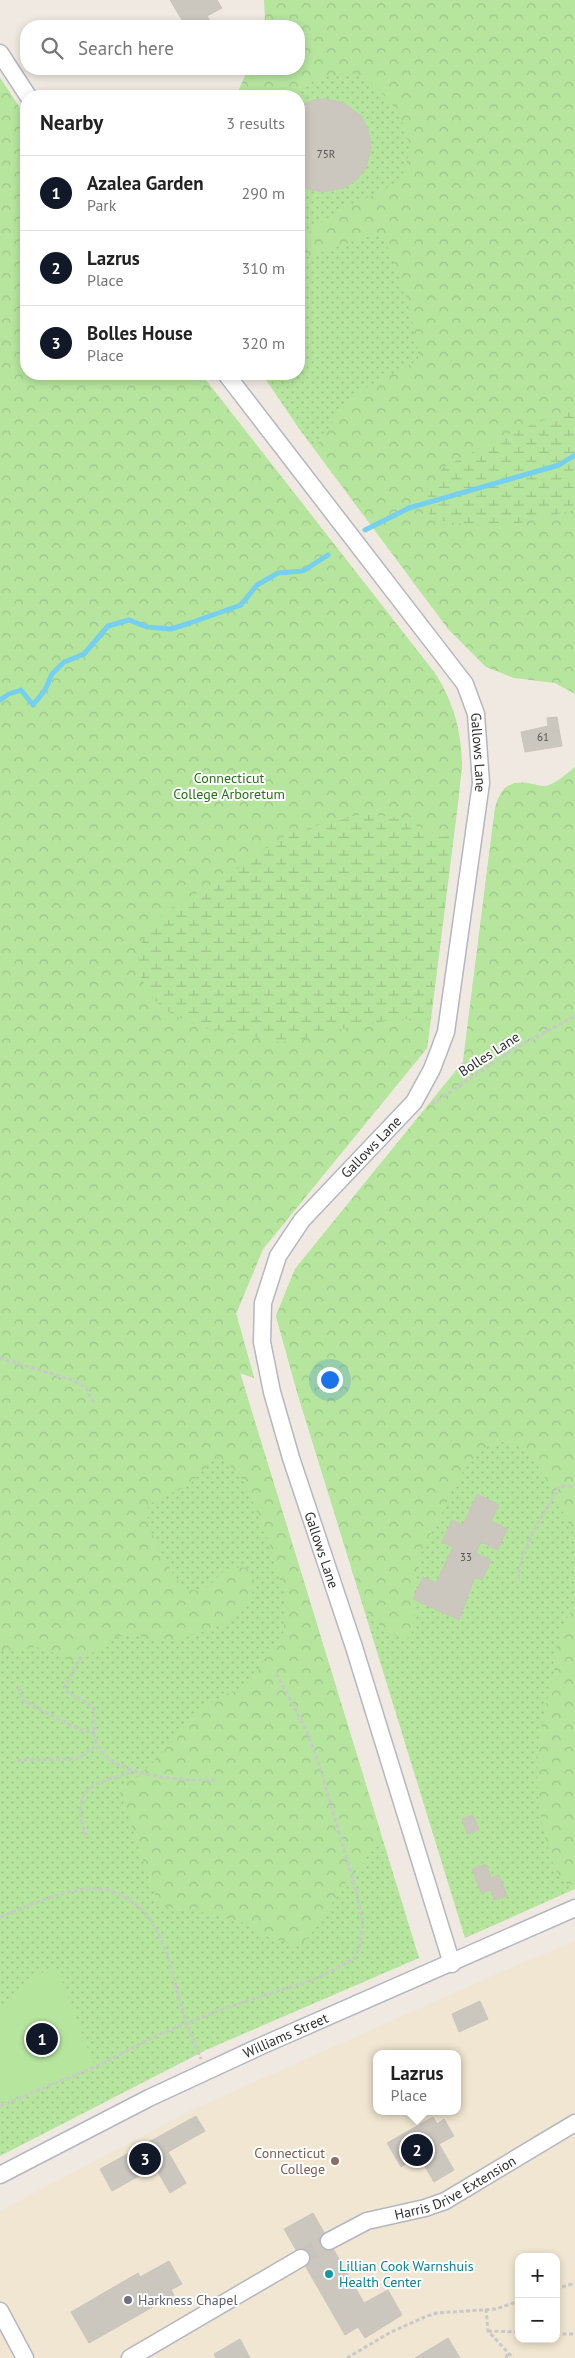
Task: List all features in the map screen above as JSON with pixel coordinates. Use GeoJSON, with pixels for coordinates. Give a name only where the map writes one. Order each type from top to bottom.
{"type":"FeatureCollection","features":[{"type":"Feature","properties":{"kind":"street"},"geometry":{"type":"LineString","coordinates":[[0,53],[24,90]]}},
{"type":"Feature","properties":{"kind":"street","name":"Gallows Lane"},"geometry":{"type":"LineString","coordinates":[[231,380],[465,684],[476,714],[481,782],[446,1032],[432,1069],[414,1102],[302,1220],[278,1256],[263,1303],[262,1342],[272,1392],[291,1458],[354,1647],[452,1964]]}},
{"type":"Feature","properties":{"kind":"street","name":"Williams Street"},"geometry":{"type":"LineString","coordinates":[[0,2175],[149,2098],[206,2071],[452,1964],[575,1908]]}},
{"type":"Feature","properties":{"kind":"street","name":"Harris Drive Extension"},"geometry":{"type":"LineString","coordinates":[[329,2241],[367,2221],[425,2208],[445,2201],[575,2123]]}},
{"type":"Feature","properties":{"kind":"street"},"geometry":{"type":"LineString","coordinates":[[130,2358],[301,2258]]}},
{"type":"Feature","properties":{"kind":"street"},"geometry":{"type":"LineString","coordinates":[[0,2311],[25,2358]]}},
{"type":"Feature","properties":{"kind":"path","name":"Bolles Lane"},"geometry":{"type":"LineString","coordinates":[[414,1102],[431,1104],[514,1049],[575,1016]]}},
{"type":"Feature","properties":{"kind":"path"},"geometry":{"type":"LineString","coordinates":[[0,1358],[72,1380],[86,1388],[95,1405]]}},
{"type":"Feature","properties":{"kind":"path"},"geometry":{"type":"LineString","coordinates":[[518,1580],[519,1567],[536,1525],[559,1487],[575,1486]]}},
{"type":"Feature","properties":{"kind":"path"},"geometry":{"type":"LineString","coordinates":[[81,1656],[64,1688],[67,1693],[89,1702],[94,1708],[97,1744],[105,1756],[127,1768],[169,1778],[217,1780]]}},
{"type":"Feature","properties":{"kind":"path"},"geometry":{"type":"LineString","coordinates":[[0,2106],[95,2067],[160,2034],[228,2007],[318,1978],[355,1958],[360,1945],[363,1924],[357,1894],[318,1761],[306,1730],[276,1673]]}},
{"type":"Feature","properties":{"kind":"path"},"geometry":{"type":"LineString","coordinates":[[19,1687],[22,1700],[82,1730],[95,1731]]}},
{"type":"Feature","properties":{"kind":"path"},"geometry":{"type":"LineString","coordinates":[[16,1760],[77,1759],[97,1744]]}},
{"type":"Feature","properties":{"kind":"path"},"geometry":{"type":"LineString","coordinates":[[86,1836],[79,1810],[82,1798],[100,1781],[138,1771]]}},
{"type":"Feature","properties":{"kind":"path"},"geometry":{"type":"LineString","coordinates":[[0,1917],[60,1894],[88,1888],[110,1890],[131,1900],[148,1914],[160,1936],[187,2023],[206,2071]]}},
{"type":"Feature","properties":{"kind":"path"},"geometry":{"type":"LineString","coordinates":[[560,2288],[575,2283]]}},
{"type":"Feature","properties":{"kind":"path"},"geometry":{"type":"LineString","coordinates":[[347,2358],[391,2332],[427,2316],[496,2308],[515,2302]]}},
{"type":"Feature","properties":{"kind":"path"},"geometry":{"type":"LineString","coordinates":[[486,2309],[488,2331],[513,2358]]}},
{"type":"Feature","properties":{"kind":"path"},"geometry":{"type":"LineString","coordinates":[[488,2331],[515,2332]]}},
{"type":"Feature","properties":{"kind":"path"},"geometry":{"type":"LineString","coordinates":[[560,2334],[575,2334]]}},
{"type":"Feature","properties":{"kind":"path"},"geometry":{"type":"LineString","coordinates":[[506,2358],[508,2352]]}},
{"type":"Feature","properties":{"kind":"shaded area","name":"Connecticut College"},"geometry":{"type":"Polygon","coordinates":[[[575,1941],[575,2358],[0,2358],[0,2211],[192,2110],[510,1968],[575,1941]]]}},
{"type":"Feature","properties":{"kind":"green space"},"geometry":{"type":"Polygon","coordinates":[[[264,0],[575,0],[575,694],[555,683],[514,678],[486,667],[449,630],[314,448],[353,395],[418,360],[418,350],[411,315],[399,274],[392,256],[380,237],[364,238],[305,257],[305,234],[346,206],[377,194],[397,181],[404,172],[410,149],[400,114],[366,78],[356,73],[344,73],[322,78],[300,90],[239,90],[245,75],[305,75],[305,20],[264,20],[264,0]]]}},
{"type":"Feature","properties":{"kind":"green space"},"geometry":{"type":"Polygon","coordinates":[[[575,0],[516,610],[449,630],[300,430],[266,380],[305,380],[305,90],[287,90],[328,59],[575,0]]]}},
{"type":"Feature","properties":{"kind":"green space","name":"Connecticut College Arboretum"},"geometry":{"type":"Polygon","coordinates":[[[0,78],[20,108],[20,380],[206,380],[434,672],[447,695],[456,718],[462,755],[462,768],[427,1048],[263,1249],[236,1314],[254,1378],[240,1373],[419,1958],[206,2050],[0,2156],[0,78]]]}},
{"type":"Feature","properties":{"kind":"green space","name":"Connecticut College Arboretum"},"geometry":{"type":"Polygon","coordinates":[[[0,78],[20,108],[20,380],[206,380],[434,672],[446,693],[453,712],[458,732],[461,771],[454,835],[442,837],[409,822],[374,814],[352,816],[294,832],[272,844],[214,884],[173,907],[156,921],[138,951],[138,963],[143,985],[158,1003],[177,1017],[201,1027],[272,1042],[295,1040],[404,1018],[431,1019],[427,1048],[263,1249],[236,1313],[254,1378],[240,1373],[381,1834],[363,1863],[339,1891],[321,1923],[303,1942],[292,1944],[263,1935],[242,1922],[220,1915],[159,1906],[118,1787],[139,1776],[173,1741],[186,1722],[203,1707],[224,1695],[244,1688],[257,1672],[269,1650],[283,1634],[287,1603],[267,1536],[244,1481],[219,1457],[189,1484],[148,1506],[149,1527],[174,1575],[183,1587],[193,1590],[204,1588],[228,1569],[246,1568],[254,1578],[251,1603],[230,1620],[198,1633],[165,1640],[127,1635],[113,1639],[83,1658],[76,1660],[66,1660],[47,1649],[37,1647],[0,1651],[0,78]]]}},
{"type":"Feature","properties":{"kind":"green space"},"geometry":{"type":"Polygon","coordinates":[[[575,408],[575,510],[506,526],[464,524],[431,519],[425,502],[442,468],[506,435],[575,408]]]}},
{"type":"Feature","properties":{"kind":"green space"},"geometry":{"type":"Polygon","coordinates":[[[575,767],[575,1537],[550,1486],[525,1451],[516,1445],[502,1442],[490,1445],[478,1453],[468,1464],[423,1548],[417,1570],[414,1621],[406,1641],[385,1630],[365,1610],[298,1395],[276,1316],[295,1269],[463,1062],[495,808],[499,796],[502,791],[515,783],[549,785],[575,767]]]}},
{"type":"Feature","properties":{"kind":"green space"},"geometry":{"type":"Polygon","coordinates":[[[575,800],[575,1889],[465,1938],[298,1395],[276,1316],[295,1269],[463,1062],[495,808],[575,800]]]}},
{"type":"Feature","properties":{"kind":"green space"},"geometry":{"type":"Polygon","coordinates":[[[363,814],[397,818],[442,837],[454,835],[431,1019],[386,1021],[341,1029],[300,1040],[275,1042],[204,1027],[171,1013],[158,1003],[147,989],[140,972],[138,958],[143,938],[162,915],[231,873],[282,838],[294,832],[363,814]]]}},
{"type":"Feature","properties":{"kind":"green space"},"geometry":{"type":"Polygon","coordinates":[[[575,1607],[575,1883],[570,1885],[558,1874],[548,1848],[540,1812],[537,1776],[542,1723],[561,1633],[564,1624],[575,1607]]]}},
{"type":"Feature","properties":{"kind":"green space"},"geometry":{"type":"Polygon","coordinates":[[[57,1968],[95,2067],[0,2103],[0,2011],[3,2011],[31,1976],[57,1968]]]}},
{"type":"Feature","properties":{"kind":"building"},"geometry":{"type":"Polygon","coordinates":[[[170,0],[217,0],[222,8],[207,16],[209,20],[182,20],[170,0]]]}},
{"type":"Feature","properties":{"kind":"building"},"geometry":{"type":"Polygon","coordinates":[[[326,99],[344,103],[361,116],[368,129],[371,147],[366,168],[356,180],[344,188],[323,192],[305,187],[305,104],[314,100],[326,99]]]}},
{"type":"Feature","properties":{"kind":"building"},"geometry":{"type":"Polygon","coordinates":[[[557,717],[562,746],[525,752],[521,732],[548,726],[547,718],[557,717]]]}},
{"type":"Feature","properties":{"kind":"building"},"geometry":{"type":"Polygon","coordinates":[[[477,1494],[499,1505],[491,1521],[507,1529],[498,1550],[481,1542],[476,1553],[491,1560],[482,1580],[475,1577],[459,1620],[413,1599],[423,1577],[436,1583],[453,1547],[442,1542],[452,1520],[463,1525],[477,1494]]]}},
{"type":"Feature","properties":{"kind":"building"},"geometry":{"type":"Polygon","coordinates":[[[473,1815],[479,1830],[467,1834],[462,1819],[473,1815]]]}},
{"type":"Feature","properties":{"kind":"building"},"geometry":{"type":"Polygon","coordinates":[[[486,1864],[491,1878],[499,1875],[507,1896],[494,1900],[491,1890],[481,1893],[472,1869],[486,1864]]]}},
{"type":"Feature","properties":{"kind":"building"},"geometry":{"type":"Polygon","coordinates":[[[480,2001],[488,2019],[459,2032],[452,2014],[480,2001]]]}},
{"type":"Feature","properties":{"kind":"building"},"geometry":{"type":"Polygon","coordinates":[[[196,2116],[205,2131],[168,2152],[186,2183],[170,2193],[155,2167],[112,2191],[100,2169],[196,2116]]]}},
{"type":"Feature","properties":{"kind":"building"},"geometry":{"type":"Polygon","coordinates":[[[433,2117],[437,2124],[444,2119],[454,2136],[439,2144],[454,2170],[434,2182],[419,2156],[401,2167],[387,2143],[433,2117]]]}},
{"type":"Feature","properties":{"kind":"building","name":"Lillian Cook Warnshuis Health Center"},"geometry":{"type":"Polygon","coordinates":[[[313,2213],[364,2303],[388,2290],[402,2315],[365,2338],[358,2327],[345,2335],[284,2229],[313,2213]]]}},
{"type":"Feature","properties":{"kind":"building","name":"Harkness Chapel"},"geometry":{"type":"Polygon","coordinates":[[[169,2261],[182,2284],[171,2290],[174,2295],[89,2343],[71,2312],[138,2273],[140,2277],[169,2261]]]}},
{"type":"Feature","properties":{"kind":"building"},"geometry":{"type":"Polygon","coordinates":[[[448,2338],[460,2358],[415,2358],[448,2338]]]}},
{"type":"Feature","properties":{"kind":"building"},"geometry":{"type":"Polygon","coordinates":[[[240,2339],[250,2358],[216,2358],[214,2354],[240,2339]]]}},
{"type":"Feature","properties":{"kind":"waterway"},"geometry":{"type":"LineString","coordinates":[[365,530],[409,508],[559,465],[575,455]]}},
{"type":"Feature","properties":{"kind":"waterway"},"geometry":{"type":"LineString","coordinates":[[0,700],[9,694],[21,690],[33,705],[45,690],[52,674],[64,662],[84,654],[108,626],[129,620],[147,627],[171,629],[190,623],[241,605],[257,585],[278,573],[303,571],[328,555]]}},
{"type":"Feature","properties":{"kind":"tunnel"},"geometry":{"type":"LineString","coordinates":[[301,2258],[329,2241]]}},
{"type":"Feature","properties":{"kind":"place","name":"Azalea Garden"},"geometry":{"type":"Point","coordinates":[42,2039]}},
{"type":"Feature","properties":{"kind":"place","name":"Lazrus"},"geometry":{"type":"Point","coordinates":[417,2150]}},
{"type":"Feature","properties":{"kind":"place","name":"Bolles House"},"geometry":{"type":"Point","coordinates":[145,2159]}},
{"type":"Feature","properties":{"kind":"place","name":"Connecticut College"},"geometry":{"type":"Point","coordinates":[335,2161]}},
{"type":"Feature","properties":{"kind":"place","name":"Lillian Cook Warnshuis Health Center"},"geometry":{"type":"Point","coordinates":[329,2274]}},
{"type":"Feature","properties":{"kind":"place","name":"Harkness Chapel"},"geometry":{"type":"Point","coordinates":[128,2300]}}]}
